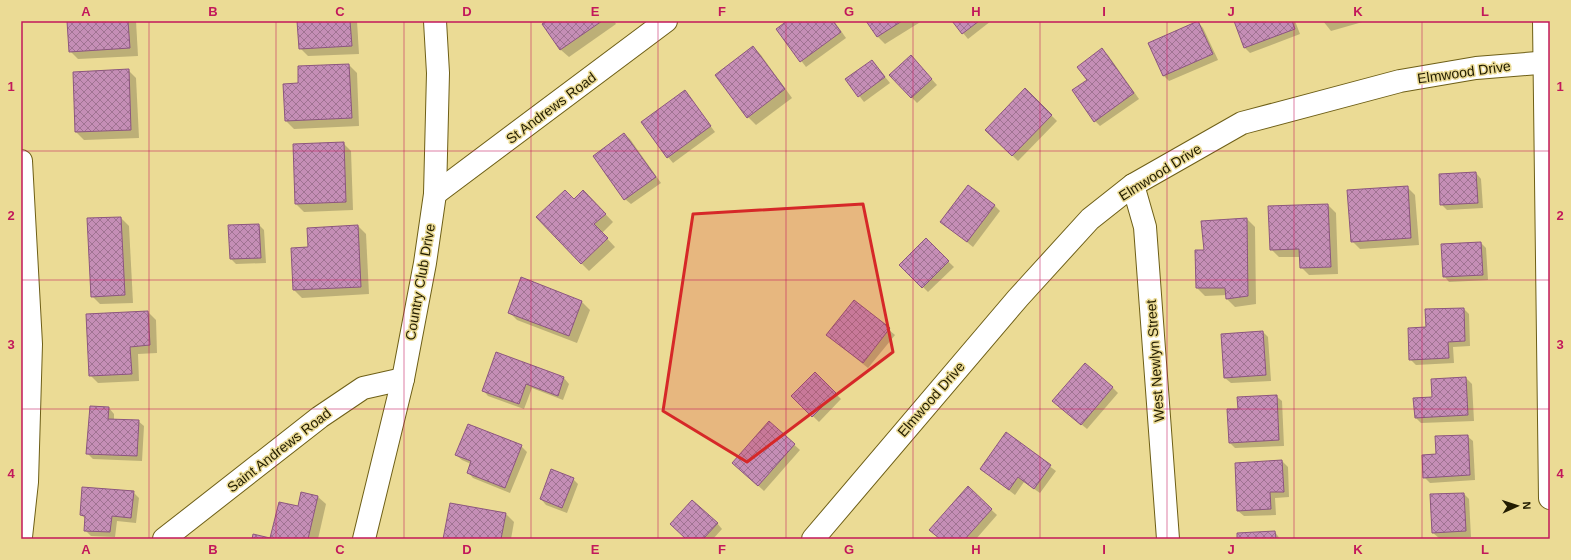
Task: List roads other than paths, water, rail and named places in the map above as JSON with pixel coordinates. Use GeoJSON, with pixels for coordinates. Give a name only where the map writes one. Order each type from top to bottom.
{"type":"FeatureCollection","features":[{"type":"Feature","properties":{"kind":"street","name":"Country Club Drive"},"geometry":{"type":"LineString","coordinates":[[364,539],[402,379],[425,262],[434,194],[438,73],[435,21]]}},
{"type":"Feature","properties":{"kind":"street","name":"St Andrews Road"},"geometry":{"type":"LineString","coordinates":[[434,194],[666,21]]}},
{"type":"Feature","properties":{"kind":"street"},"geometry":{"type":"LineString","coordinates":[[1544,21],[1547,62],[1550,498]]}},
{"type":"Feature","properties":{"kind":"street","name":"Elmwood Drive"},"geometry":{"type":"LineString","coordinates":[[813,539],[1018,298],[1090,219],[1133,185],[1242,123],[1400,81],[1476,68],[1547,62]]}},
{"type":"Feature","properties":{"kind":"street"},"geometry":{"type":"LineString","coordinates":[[21,161],[31,344],[27,482],[21,537]]}},
{"type":"Feature","properties":{"kind":"street","name":"West Newlyn Street"},"geometry":{"type":"LineString","coordinates":[[1133,185],[1144,227],[1168,539]]}},
{"type":"Feature","properties":{"kind":"street","name":"Saint Andrews Road"},"geometry":{"type":"LineString","coordinates":[[164,539],[320,417],[362,388],[402,379]]}}]}
